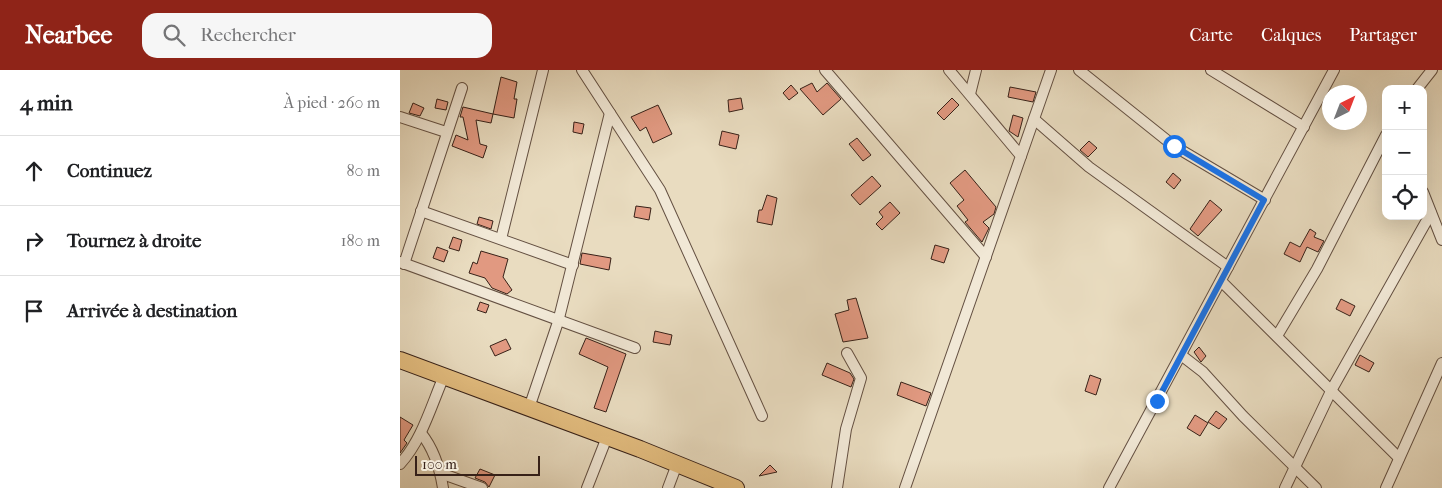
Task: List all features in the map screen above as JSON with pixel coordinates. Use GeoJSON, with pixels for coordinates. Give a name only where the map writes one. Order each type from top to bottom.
{"type":"FeatureCollection","features":[{"type":"Feature","properties":{"kind":"main road"},"geometry":{"type":"LineString","coordinates":[[400,360],[606,436],[726,486]]}},
{"type":"Feature","properties":{"kind":"street"},"geometry":{"type":"LineString","coordinates":[[501,239],[543,70]]}},
{"type":"Feature","properties":{"kind":"street"},"geometry":{"type":"LineString","coordinates":[[582,70],[660,190],[762,416]]}},
{"type":"Feature","properties":{"kind":"street"},"geometry":{"type":"LineString","coordinates":[[825,70],[986,257]]}},
{"type":"Feature","properties":{"kind":"street"},"geometry":{"type":"LineString","coordinates":[[949,70],[1021,156]]}},
{"type":"Feature","properties":{"kind":"street"},"geometry":{"type":"LineString","coordinates":[[970,94],[976,70]]}},
{"type":"Feature","properties":{"kind":"street"},"geometry":{"type":"LineString","coordinates":[[905,488],[1051,70]]}},
{"type":"Feature","properties":{"kind":"street"},"geometry":{"type":"LineString","coordinates":[[1079,70],[1174,146],[1264,200]]}},
{"type":"Feature","properties":{"kind":"street"},"geometry":{"type":"LineString","coordinates":[[1211,70],[1304,126]]}},
{"type":"Feature","properties":{"kind":"street"},"geometry":{"type":"LineString","coordinates":[[1109,488],[1334,70]]}},
{"type":"Feature","properties":{"kind":"street"},"geometry":{"type":"LineString","coordinates":[[1420,85],[1432,70]]}},
{"type":"Feature","properties":{"kind":"street"},"geometry":{"type":"LineString","coordinates":[[462,88],[402,263],[558,322],[635,348]]}},
{"type":"Feature","properties":{"kind":"street"},"geometry":{"type":"LineString","coordinates":[[529,408],[558,322],[610,113]]}},
{"type":"Feature","properties":{"kind":"street"},"geometry":{"type":"LineString","coordinates":[[400,117],[446,132]]}},
{"type":"Feature","properties":{"kind":"street"},"geometry":{"type":"LineString","coordinates":[[1034,119],[1089,166],[1228,267]]}},
{"type":"Feature","properties":{"kind":"street"},"geometry":{"type":"LineString","coordinates":[[1277,336],[1317,269],[1382,143]]}},
{"type":"Feature","properties":{"kind":"street"},"geometry":{"type":"LineString","coordinates":[[1427,204],[1442,240]]}},
{"type":"Feature","properties":{"kind":"street"},"geometry":{"type":"LineString","coordinates":[[421,211],[573,265]]}},
{"type":"Feature","properties":{"kind":"street"},"geometry":{"type":"LineString","coordinates":[[1285,488],[1332,390],[1430,213]]}},
{"type":"Feature","properties":{"kind":"street"},"geometry":{"type":"LineString","coordinates":[[1221,280],[1399,458]]}},
{"type":"Feature","properties":{"kind":"street"},"geometry":{"type":"LineString","coordinates":[[837,488],[846,429],[861,378],[847,353]]}},
{"type":"Feature","properties":{"kind":"street"},"geometry":{"type":"LineString","coordinates":[[1181,355],[1203,372],[1242,416],[1316,488]]}},
{"type":"Feature","properties":{"kind":"street"},"geometry":{"type":"LineString","coordinates":[[1386,488],[1442,363]]}},
{"type":"Feature","properties":{"kind":"street"},"geometry":{"type":"LineString","coordinates":[[400,464],[413,448],[421,433],[444,376]]}},
{"type":"Feature","properties":{"kind":"street"},"geometry":{"type":"LineString","coordinates":[[421,433],[430,448],[440,472],[443,488]]}},
{"type":"Feature","properties":{"kind":"street"},"geometry":{"type":"LineString","coordinates":[[587,488],[606,436]]}},
{"type":"Feature","properties":{"kind":"street"},"geometry":{"type":"LineString","coordinates":[[668,488],[677,464]]}},
{"type":"Feature","properties":{"kind":"street"},"geometry":{"type":"LineString","coordinates":[[440,472],[482,488]]}},
{"type":"Feature","properties":{"kind":"building"},"geometry":{"type":"Polygon","coordinates":[[[501,77],[517,82],[514,99],[517,99],[514,118],[493,114],[501,77]]]}},
{"type":"Feature","properties":{"kind":"building"},"geometry":{"type":"Polygon","coordinates":[[[812,83],[817,92],[827,83],[841,99],[823,115],[800,89],[812,83]]]}},
{"type":"Feature","properties":{"kind":"building"},"geometry":{"type":"Polygon","coordinates":[[[791,85],[798,93],[789,100],[783,93],[791,85]]]}},
{"type":"Feature","properties":{"kind":"building"},"geometry":{"type":"Polygon","coordinates":[[[1010,87],[1036,92],[1033,102],[1008,97],[1010,87]]]}},
{"type":"Feature","properties":{"kind":"building"},"geometry":{"type":"Polygon","coordinates":[[[741,98],[743,109],[729,112],[728,100],[741,98]]]}},
{"type":"Feature","properties":{"kind":"building"},"geometry":{"type":"Polygon","coordinates":[[[952,98],[959,105],[944,120],[937,113],[952,98]]]}},
{"type":"Feature","properties":{"kind":"building"},"geometry":{"type":"Polygon","coordinates":[[[437,99],[448,102],[446,110],[435,108],[437,99]]]}},
{"type":"Feature","properties":{"kind":"building"},"geometry":{"type":"Polygon","coordinates":[[[413,103],[424,108],[420,116],[409,113],[413,103]]]}},
{"type":"Feature","properties":{"kind":"building"},"geometry":{"type":"Polygon","coordinates":[[[658,105],[672,134],[653,143],[646,127],[640,131],[631,117],[658,105]]]}},
{"type":"Feature","properties":{"kind":"building"},"geometry":{"type":"Polygon","coordinates":[[[463,107],[493,114],[491,123],[476,120],[480,144],[487,146],[483,158],[452,146],[456,135],[468,140],[463,117],[460,117],[463,107]]]}},
{"type":"Feature","properties":{"kind":"building"},"geometry":{"type":"Polygon","coordinates":[[[1013,115],[1023,118],[1018,137],[1009,131],[1013,115]]]}},
{"type":"Feature","properties":{"kind":"building"},"geometry":{"type":"Polygon","coordinates":[[[574,122],[584,124],[582,134],[573,132],[574,122]]]}},
{"type":"Feature","properties":{"kind":"building"},"geometry":{"type":"Polygon","coordinates":[[[722,131],[739,135],[736,149],[719,145],[722,131]]]}},
{"type":"Feature","properties":{"kind":"building"},"geometry":{"type":"Polygon","coordinates":[[[857,138],[871,155],[863,161],[849,144],[857,138]]]}},
{"type":"Feature","properties":{"kind":"building"},"geometry":{"type":"Polygon","coordinates":[[[1089,141],[1097,148],[1088,157],[1080,150],[1089,141]]]}},
{"type":"Feature","properties":{"kind":"building"},"geometry":{"type":"Polygon","coordinates":[[[965,170],[996,207],[994,214],[983,222],[989,228],[982,242],[965,222],[968,220],[957,206],[964,200],[950,183],[965,170]]]}},
{"type":"Feature","properties":{"kind":"building"},"geometry":{"type":"Polygon","coordinates":[[[1173,173],[1181,180],[1174,189],[1166,182],[1173,173]]]}},
{"type":"Feature","properties":{"kind":"building"},"geometry":{"type":"Polygon","coordinates":[[[872,176],[881,186],[860,205],[851,195],[872,176]]]}},
{"type":"Feature","properties":{"kind":"building"},"geometry":{"type":"Polygon","coordinates":[[[767,195],[777,198],[772,225],[757,222],[759,210],[762,210],[767,195]]]}},
{"type":"Feature","properties":{"kind":"building"},"geometry":{"type":"Polygon","coordinates":[[[1210,200],[1222,210],[1198,236],[1190,229],[1210,200]]]}},
{"type":"Feature","properties":{"kind":"building"},"geometry":{"type":"Polygon","coordinates":[[[890,202],[900,213],[882,230],[876,224],[883,217],[879,212],[890,202]]]}},
{"type":"Feature","properties":{"kind":"building"},"geometry":{"type":"Polygon","coordinates":[[[636,206],[651,208],[649,220],[634,217],[636,206]]]}},
{"type":"Feature","properties":{"kind":"building"},"geometry":{"type":"Polygon","coordinates":[[[479,217],[493,221],[491,229],[477,224],[479,217]]]}},
{"type":"Feature","properties":{"kind":"building"},"geometry":{"type":"Polygon","coordinates":[[[1310,229],[1316,233],[1314,237],[1324,241],[1318,252],[1307,247],[1300,262],[1284,254],[1290,242],[1300,247],[1310,229]]]}},
{"type":"Feature","properties":{"kind":"building"},"geometry":{"type":"Polygon","coordinates":[[[453,237],[462,240],[459,251],[449,248],[453,237]]]}},
{"type":"Feature","properties":{"kind":"building"},"geometry":{"type":"Polygon","coordinates":[[[935,245],[949,249],[944,263],[931,259],[935,245]]]}},
{"type":"Feature","properties":{"kind":"building"},"geometry":{"type":"Polygon","coordinates":[[[437,247],[448,251],[444,262],[433,258],[437,247]]]}},
{"type":"Feature","properties":{"kind":"building"},"geometry":{"type":"Polygon","coordinates":[[[481,251],[508,259],[503,277],[512,290],[507,294],[492,288],[485,278],[469,273],[473,262],[477,264],[481,251]]]}},
{"type":"Feature","properties":{"kind":"building"},"geometry":{"type":"Polygon","coordinates":[[[582,253],[611,258],[609,270],[580,264],[582,253]]]}},
{"type":"Feature","properties":{"kind":"building"},"geometry":{"type":"Polygon","coordinates":[[[856,298],[868,338],[843,342],[835,314],[849,310],[847,300],[856,298]]]}},
{"type":"Feature","properties":{"kind":"building"},"geometry":{"type":"Polygon","coordinates":[[[1341,299],[1355,306],[1350,316],[1336,309],[1341,299]]]}},
{"type":"Feature","properties":{"kind":"building"},"geometry":{"type":"Polygon","coordinates":[[[480,302],[489,305],[486,313],[477,310],[480,302]]]}},
{"type":"Feature","properties":{"kind":"building"},"geometry":{"type":"Polygon","coordinates":[[[655,331],[672,335],[670,345],[653,342],[655,331]]]}},
{"type":"Feature","properties":{"kind":"building"},"geometry":{"type":"Polygon","coordinates":[[[586,338],[626,354],[606,412],[594,408],[608,367],[579,354],[586,338]]]}},
{"type":"Feature","properties":{"kind":"building"},"geometry":{"type":"Polygon","coordinates":[[[506,339],[511,349],[495,356],[490,346],[506,339]]]}},
{"type":"Feature","properties":{"kind":"building"},"geometry":{"type":"Polygon","coordinates":[[[1199,347],[1206,356],[1201,362],[1194,352],[1199,347]]]}},
{"type":"Feature","properties":{"kind":"building"},"geometry":{"type":"Polygon","coordinates":[[[1360,355],[1374,363],[1369,372],[1355,365],[1360,355]]]}},
{"type":"Feature","properties":{"kind":"building"},"geometry":{"type":"Polygon","coordinates":[[[827,363],[850,373],[854,379],[851,387],[822,375],[827,363]]]}},
{"type":"Feature","properties":{"kind":"building"},"geometry":{"type":"Polygon","coordinates":[[[1090,375],[1101,379],[1096,395],[1085,391],[1090,375]]]}},
{"type":"Feature","properties":{"kind":"building"},"geometry":{"type":"Polygon","coordinates":[[[901,382],[931,393],[926,406],[897,395],[901,382]]]}},
{"type":"Feature","properties":{"kind":"building"},"geometry":{"type":"Polygon","coordinates":[[[1216,411],[1227,419],[1219,429],[1208,422],[1216,411]]]}},
{"type":"Feature","properties":{"kind":"building"},"geometry":{"type":"Polygon","coordinates":[[[1195,415],[1208,423],[1200,436],[1187,428],[1195,415]]]}},
{"type":"Feature","properties":{"kind":"building"},"geometry":{"type":"Polygon","coordinates":[[[400,417],[413,425],[404,440],[407,443],[400,453],[400,417]]]}},
{"type":"Feature","properties":{"kind":"building"},"geometry":{"type":"Polygon","coordinates":[[[770,465],[777,472],[759,476],[770,465]]]}},
{"type":"Feature","properties":{"kind":"building"},"geometry":{"type":"Polygon","coordinates":[[[480,469],[495,475],[489,487],[485,482],[475,478],[480,469]]]}},
{"type":"Feature","properties":{"kind":"route"},"geometry":{"type":"LineString","coordinates":[[1157,401],[1264,200],[1174,146]]}}]}
